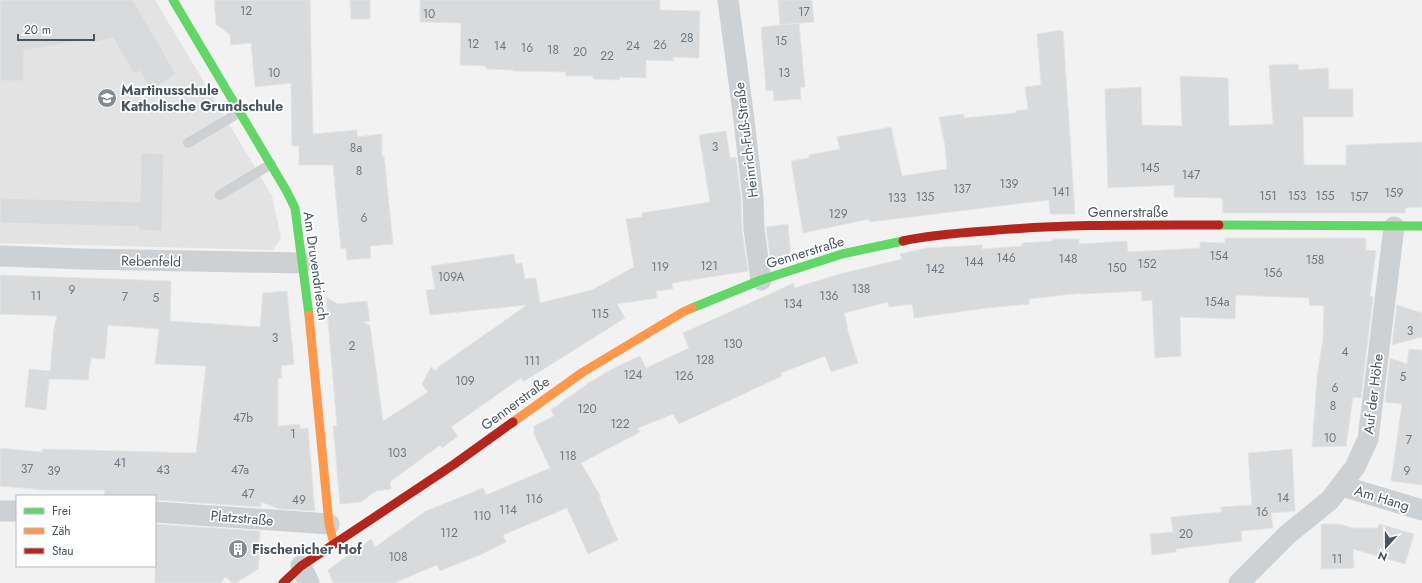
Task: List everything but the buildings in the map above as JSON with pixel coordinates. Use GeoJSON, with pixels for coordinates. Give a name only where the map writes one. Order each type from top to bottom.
{"type":"FeatureCollection","features":[{"type":"Feature","properties":{"kind":"street","name":"Am Druvendriesch"},"geometry":{"type":"LineString","coordinates":[[173,0],[271,164],[295,208],[311,327],[331,534]]}},
{"type":"Feature","properties":{"kind":"street","name":"Heinrich-Fuß-Straße"},"geometry":{"type":"LineString","coordinates":[[728,0],[752,182],[754,229],[761,280]]}},
{"type":"Feature","properties":{"kind":"street","name":"Gennerstraße"},"geometry":{"type":"LineString","coordinates":[[283,583],[305,575],[331,534],[453,465],[583,372],[683,312],[761,280],[842,254],[925,236],[1031,227],[1131,225],[1422,226]]}},
{"type":"Feature","properties":{"kind":"street","name":"Auf der Höhe"},"geometry":{"type":"LineString","coordinates":[[1239,583],[1288,534],[1330,500],[1355,468],[1368,439],[1394,227]]}},
{"type":"Feature","properties":{"kind":"street","name":"Rebenfeld"},"geometry":{"type":"LineString","coordinates":[[0,256],[302,263]]}},
{"type":"Feature","properties":{"kind":"street","name":"Am Hang"},"geometry":{"type":"LineString","coordinates":[[1342,486],[1422,510]]}},
{"type":"Feature","properties":{"kind":"street"},"geometry":{"type":"LineString","coordinates":[[0,511],[16,511]]}},
{"type":"Feature","properties":{"kind":"street","name":"Platzstraße"},"geometry":{"type":"LineString","coordinates":[[156,512],[331,534]]}},
{"type":"Feature","properties":{"kind":"lane"},"geometry":{"type":"LineString","coordinates":[[188,143],[240,112]]}},
{"type":"Feature","properties":{"kind":"lane"},"geometry":{"type":"LineString","coordinates":[[220,195],[271,164]]}},
{"type":"Feature","properties":{"kind":"shaded area","name":"Martinusschule Katholische Grundschule"},"geometry":{"type":"Polygon","coordinates":[[[0,0],[155,0],[272,196],[281,238],[273,250],[0,243],[0,0]]]}},
{"type":"Feature","properties":{"kind":"traffic: fast"},"geometry":{"type":"LineString","coordinates":[[173,0],[286,190],[295,208],[309,315]]}},
{"type":"Feature","properties":{"kind":"traffic: fast"},"geometry":{"type":"LineString","coordinates":[[1219,225],[1422,226]]}},
{"type":"Feature","properties":{"kind":"traffic: fast"},"geometry":{"type":"LineString","coordinates":[[692,308],[761,280],[842,254],[903,241]]}},
{"type":"Feature","properties":{"kind":"traffic: slow"},"geometry":{"type":"LineString","coordinates":[[513,422],[583,372],[692,308]]}},
{"type":"Feature","properties":{"kind":"traffic: slow"},"geometry":{"type":"LineString","coordinates":[[309,315],[329,524],[334,544]]}},
{"type":"Feature","properties":{"kind":"traffic: jam"},"geometry":{"type":"LineString","coordinates":[[903,241],[955,233],[1045,227],[1103,225],[1219,225]]}},
{"type":"Feature","properties":{"kind":"traffic: jam"},"geometry":{"type":"LineString","coordinates":[[283,583],[301,566],[453,465],[513,422]]}},
{"type":"Feature","properties":{"kind":"place","name":"Martinusschule Katholische Grundschule"},"geometry":{"type":"Point","coordinates":[107,98]}},
{"type":"Feature","properties":{"kind":"place","name":"Fischenicher Hof"},"geometry":{"type":"Point","coordinates":[238,549]}}]}
